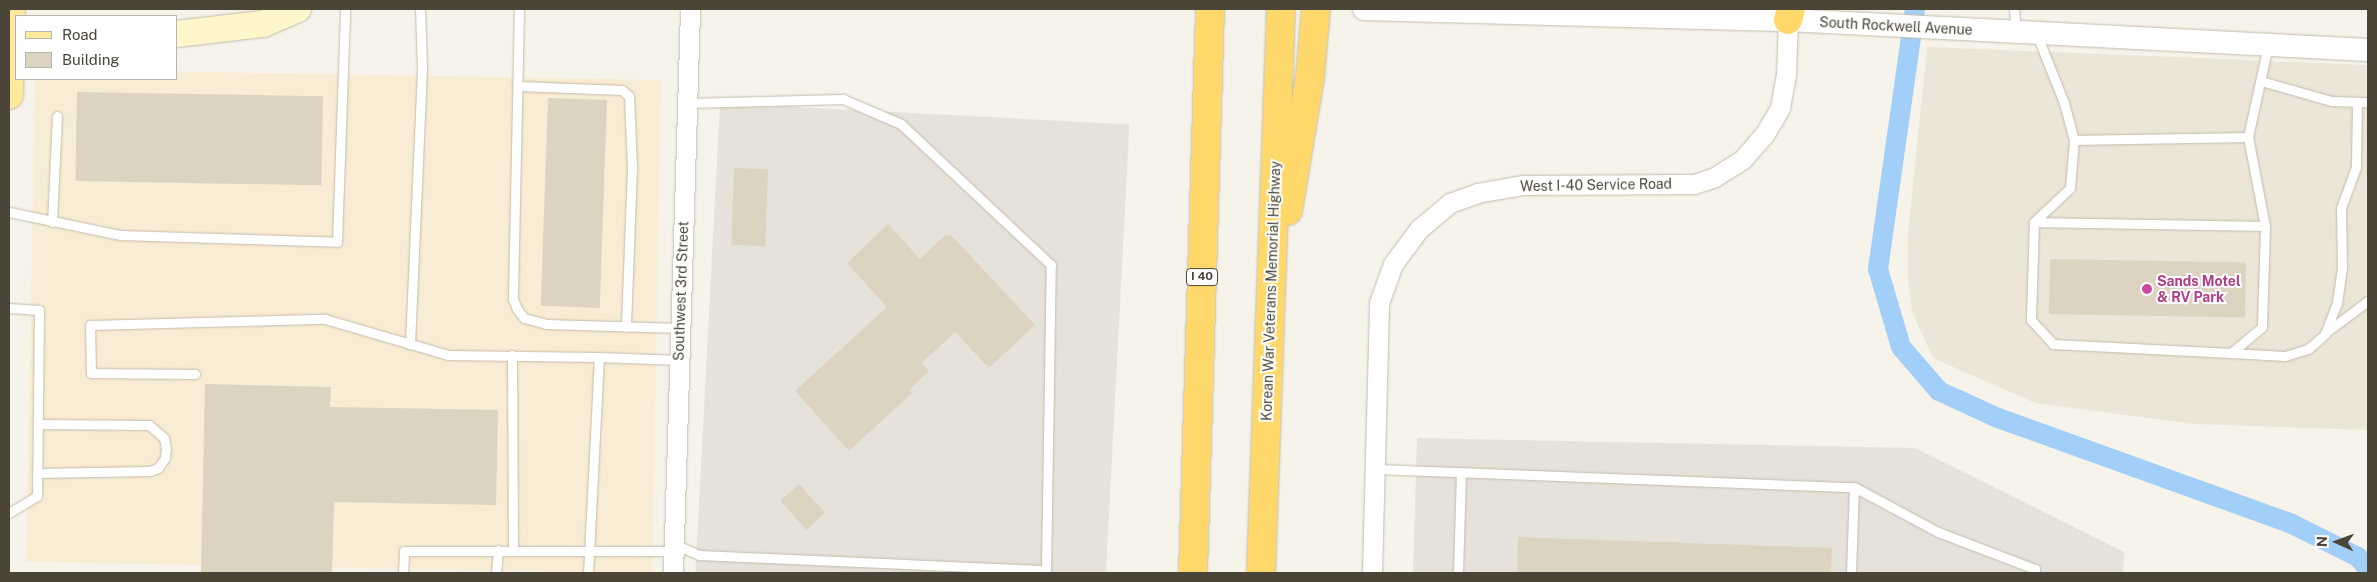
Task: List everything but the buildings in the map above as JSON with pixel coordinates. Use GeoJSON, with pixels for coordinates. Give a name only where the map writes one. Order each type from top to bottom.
{"type":"FeatureCollection","features":[{"type":"Feature","properties":{"kind":"highway"},"geometry":{"type":"LineString","coordinates":[[1193,9],[1206,114]]}},
{"type":"Feature","properties":{"kind":"highway","name":"I 40"},"geometry":{"type":"LineString","coordinates":[[1193,573],[1210,9]]}},
{"type":"Feature","properties":{"kind":"highway","name":"Korean War Veterans Memorial Highway"},"geometry":{"type":"LineString","coordinates":[[1261,573],[1281,9]]}},
{"type":"Feature","properties":{"kind":"highway"},"geometry":{"type":"LineString","coordinates":[[1268,341],[1310,77],[1316,9]]}},
{"type":"Feature","properties":{"kind":"main road"},"geometry":{"type":"LineString","coordinates":[[178,34],[263,24],[298,9]]}},
{"type":"Feature","properties":{"kind":"main road"},"geometry":{"type":"LineString","coordinates":[[9,95],[12,27]]}},
{"type":"Feature","properties":{"kind":"street","name":"Southwest 3rd Street"},"geometry":{"type":"LineString","coordinates":[[673,573],[690,9]]}},
{"type":"Feature","properties":{"kind":"street","name":"South Rockwell Avenue"},"geometry":{"type":"LineString","coordinates":[[1365,9],[1788,13],[1886,25],[2368,50]]}},
{"type":"Feature","properties":{"kind":"street","name":"West I-40 Service Road"},"geometry":{"type":"LineString","coordinates":[[1372,573],[1380,303],[1393,264],[1419,229],[1450,203],[1477,193],[1523,185],[1694,184],[1713,178],[1742,160],[1764,135],[1780,108],[1786,75],[1788,13]]}},
{"type":"Feature","properties":{"kind":"lane"},"geometry":{"type":"LineString","coordinates":[[9,212],[120,235],[336,242],[345,9]]}},
{"type":"Feature","properties":{"kind":"lane"},"geometry":{"type":"LineString","coordinates":[[410,344],[422,68],[420,9]]}},
{"type":"Feature","properties":{"kind":"lane"},"geometry":{"type":"LineString","coordinates":[[519,9],[513,299],[517,309],[524,318],[546,324],[680,328]]}},
{"type":"Feature","properties":{"kind":"lane"},"geometry":{"type":"LineString","coordinates":[[2014,9],[2064,103],[2074,140],[2070,188],[2034,222],[2031,320],[2053,344],[2285,356],[2308,349],[2368,301]]}},
{"type":"Feature","properties":{"kind":"lane"},"geometry":{"type":"LineString","coordinates":[[2230,353],[2262,327],[2265,226],[2248,137],[2268,44]]}},
{"type":"Feature","properties":{"kind":"lane"},"geometry":{"type":"LineString","coordinates":[[2261,81],[2331,101],[2368,102]]}},
{"type":"Feature","properties":{"kind":"lane"},"geometry":{"type":"LineString","coordinates":[[518,86],[622,90],[629,96],[632,168],[626,327]]}},
{"type":"Feature","properties":{"kind":"lane"},"geometry":{"type":"LineString","coordinates":[[403,573],[404,551],[591,551],[674,547],[699,555],[1046,570],[1052,265],[901,124],[844,100],[687,103]]}},
{"type":"Feature","properties":{"kind":"lane"},"geometry":{"type":"LineString","coordinates":[[2325,334],[2337,303],[2342,267],[2341,208],[2356,167],[2357,102]]}},
{"type":"Feature","properties":{"kind":"lane"},"geometry":{"type":"LineString","coordinates":[[52,222],[57,116]]}},
{"type":"Feature","properties":{"kind":"lane"},"geometry":{"type":"LineString","coordinates":[[2074,140],[2248,137]]}},
{"type":"Feature","properties":{"kind":"lane"},"geometry":{"type":"LineString","coordinates":[[2034,222],[2265,226]]}},
{"type":"Feature","properties":{"kind":"lane"},"geometry":{"type":"LineString","coordinates":[[9,308],[39,310],[37,496],[9,513]]}},
{"type":"Feature","properties":{"kind":"lane"},"geometry":{"type":"LineString","coordinates":[[195,374],[91,373],[90,326],[325,319],[448,354],[679,360]]}},
{"type":"Feature","properties":{"kind":"lane"},"geometry":{"type":"LineString","coordinates":[[512,356],[513,550]]}},
{"type":"Feature","properties":{"kind":"lane"},"geometry":{"type":"LineString","coordinates":[[588,573],[591,551],[598,357]]}},
{"type":"Feature","properties":{"kind":"lane"},"geometry":{"type":"LineString","coordinates":[[37,473],[150,471],[158,468],[165,458],[164,438],[149,425],[38,424]]}},
{"type":"Feature","properties":{"kind":"lane"},"geometry":{"type":"LineString","coordinates":[[1375,469],[1461,474],[1854,487],[1938,532],[2035,569],[2034,573]]}},
{"type":"Feature","properties":{"kind":"lane"},"geometry":{"type":"LineString","coordinates":[[1458,573],[1461,474]]}},
{"type":"Feature","properties":{"kind":"lane"},"geometry":{"type":"LineString","coordinates":[[1851,573],[1854,487]]}},
{"type":"Feature","properties":{"kind":"lane"},"geometry":{"type":"LineString","coordinates":[[496,573],[498,550]]}},
{"type":"Feature","properties":{"kind":"shaded area","name":"Sands Motel & RV Park"},"geometry":{"type":"Polygon","coordinates":[[[1927,47],[2368,65],[2368,430],[2194,424],[2035,403],[1933,358],[1912,312],[1908,277],[1908,234],[1927,47]]]}},
{"type":"Feature","properties":{"kind":"shaded area"},"geometry":{"type":"Polygon","coordinates":[[[178,72],[661,80],[652,573],[26,562],[35,80],[178,80],[178,72]]]}},
{"type":"Feature","properties":{"kind":"shaded area"},"geometry":{"type":"Polygon","coordinates":[[[720,103],[1129,124],[1106,573],[695,573],[720,103]]]}},
{"type":"Feature","properties":{"kind":"shaded area"},"geometry":{"type":"Polygon","coordinates":[[[1417,438],[1915,448],[2124,552],[2123,573],[1413,573],[1417,438]]]}},
{"type":"Feature","properties":{"kind":"waterway"},"geometry":{"type":"LineString","coordinates":[[1915,9],[1878,269],[1901,347],[1939,391],[1998,418],[2292,524],[2358,557],[2368,569]]}},
{"type":"Feature","properties":{"kind":"place","name":"Sands Motel & RV Park"},"geometry":{"type":"Point","coordinates":[2147,289]}}]}
